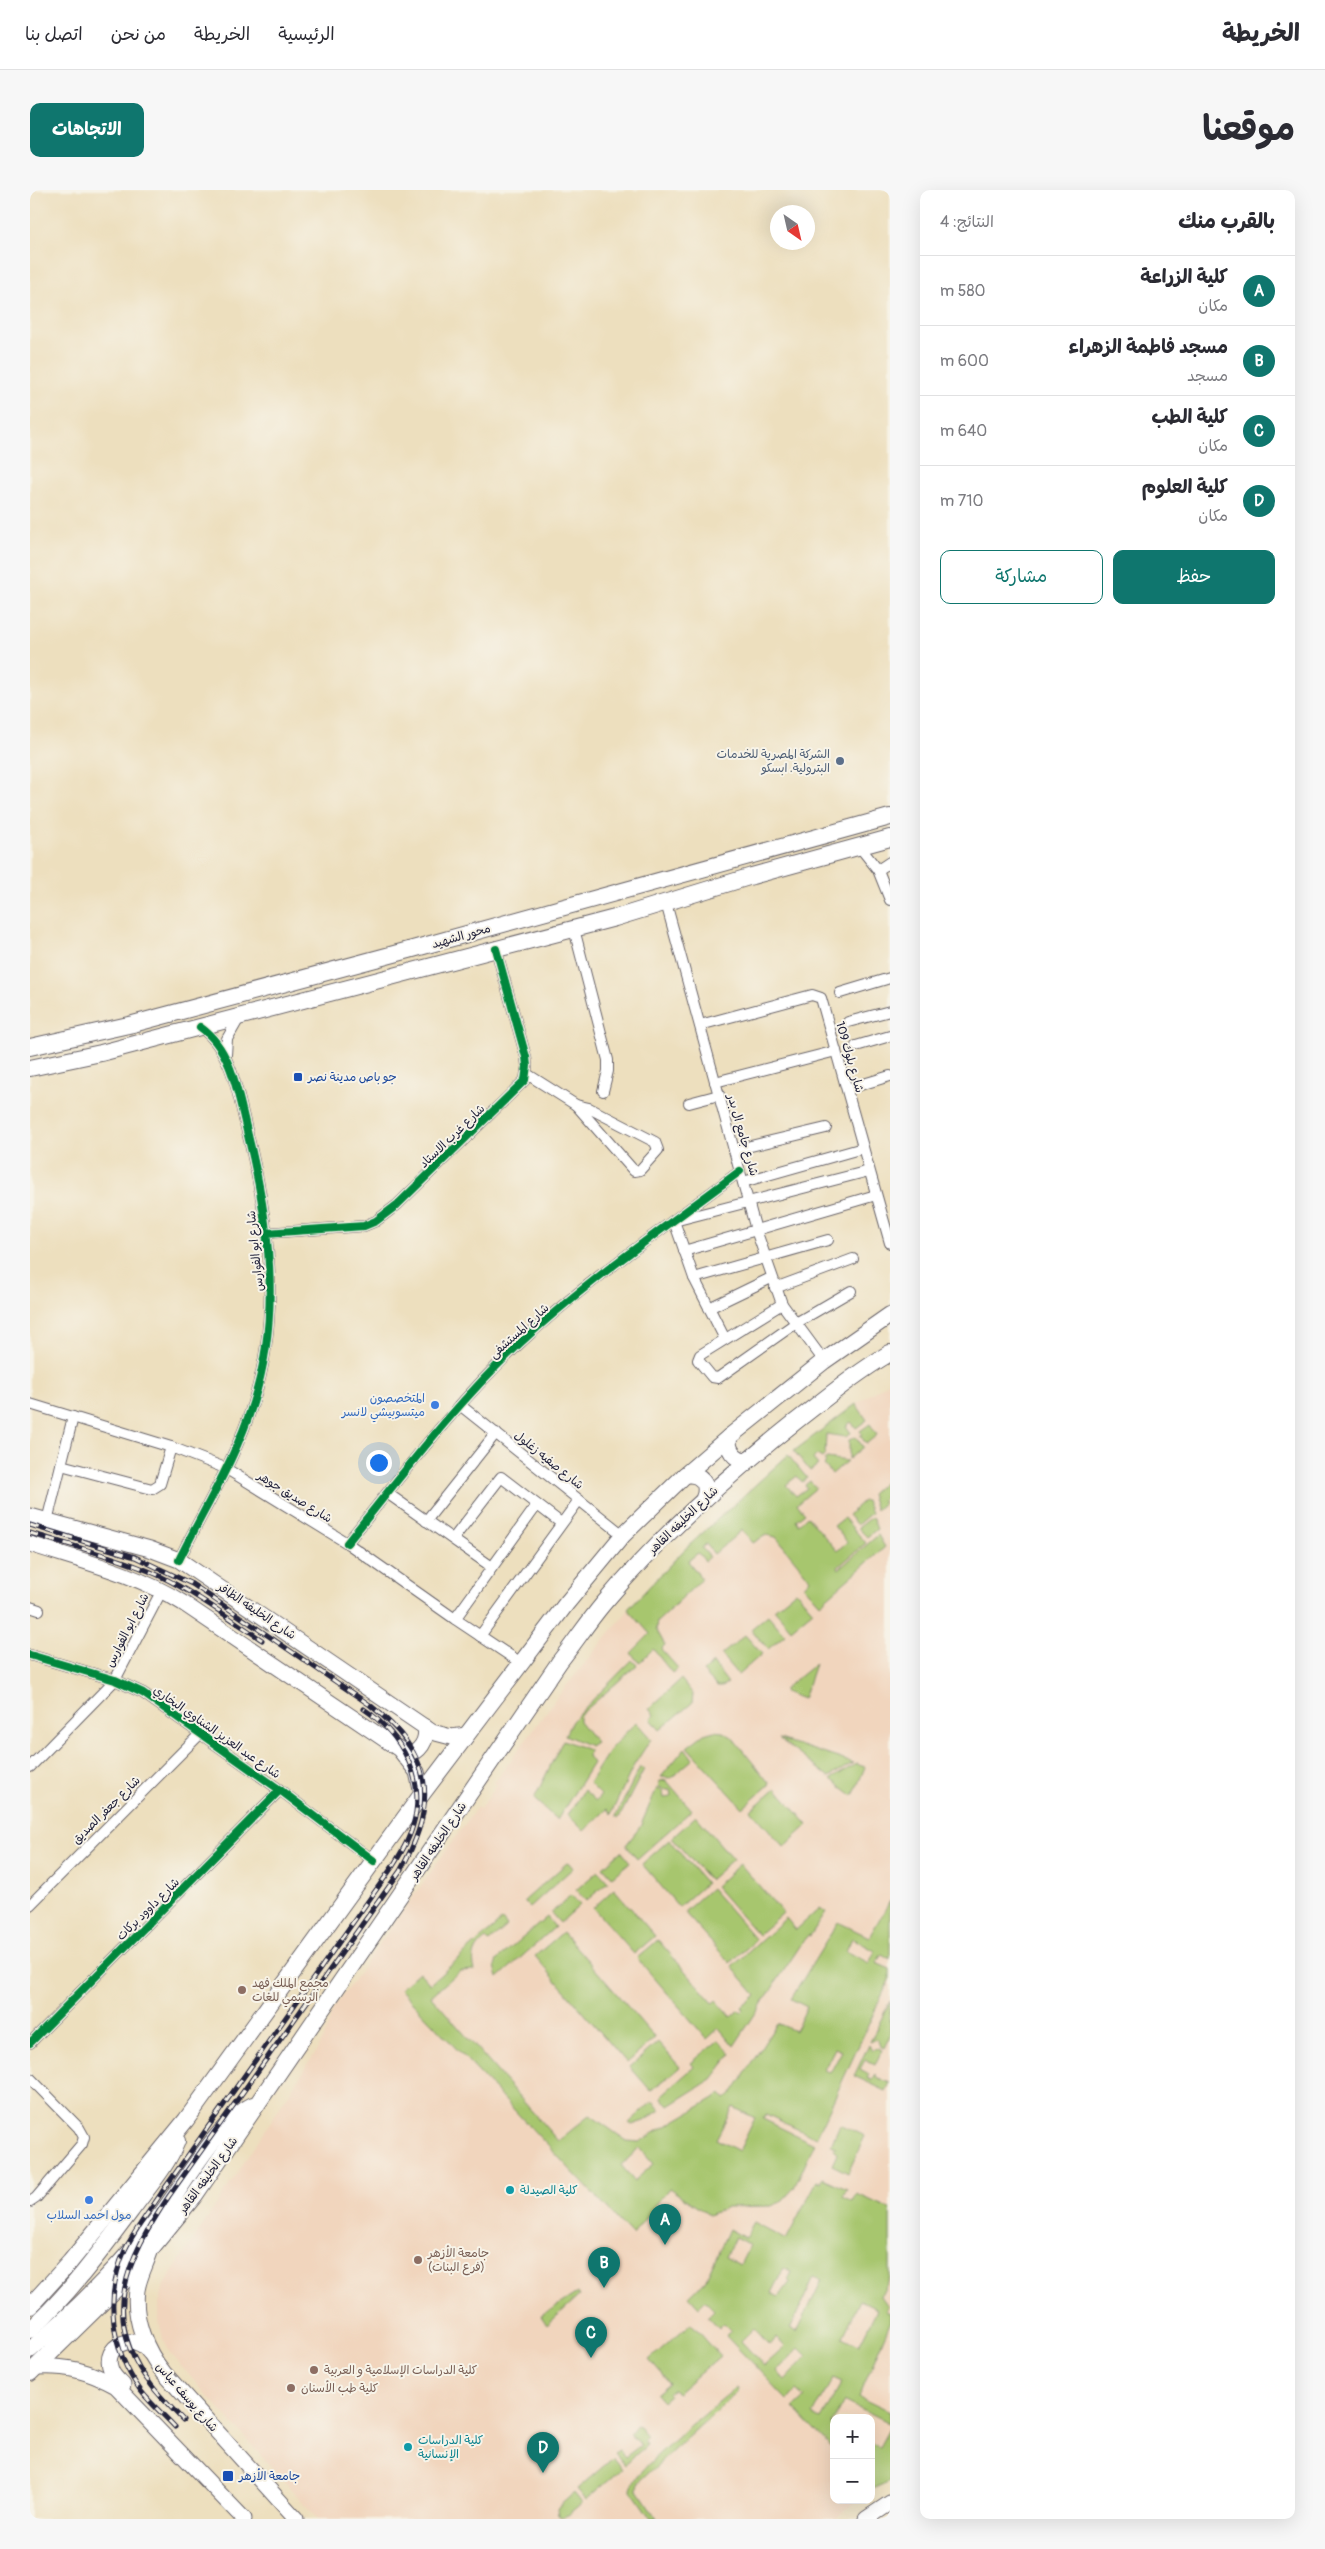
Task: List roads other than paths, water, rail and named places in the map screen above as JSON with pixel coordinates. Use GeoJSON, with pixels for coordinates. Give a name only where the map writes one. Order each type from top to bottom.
{"type":"FeatureCollection","features":[{"type":"Feature","properties":{"kind":"main road","name":"محور الشهيد"},"geometry":{"type":"LineString","coordinates":[[30,1047],[133,1024],[890,816]]}},
{"type":"Feature","properties":{"kind":"main road","name":"محور الشهيد"},"geometry":{"type":"LineString","coordinates":[[30,1068],[239,1017],[646,910],[890,838]]}},
{"type":"Feature","properties":{"kind":"main road"},"geometry":{"type":"LineString","coordinates":[[635,887],[637,900],[646,910]]}},
{"type":"Feature","properties":{"kind":"main road"},"geometry":{"type":"LineString","coordinates":[[613,893],[618,903],[615,918]]}},
{"type":"Feature","properties":{"kind":"main road"},"geometry":{"type":"LineString","coordinates":[[30,2306],[70,2262],[186,2120],[422,1794],[521,1662],[623,1535],[685,1475],[728,1437],[824,1361],[890,1315]]}},
{"type":"Feature","properties":{"kind":"main road","name":"شارع الخليفه القاهر"},"geometry":{"type":"LineString","coordinates":[[33,2370],[103,2303],[150,2251],[195,2195],[560,1661],[609,1597],[704,1498],[747,1460],[846,1382],[890,1353]]}},
{"type":"Feature","properties":{"kind":"main road"},"geometry":{"type":"LineString","coordinates":[[728,1437],[728,1445],[732,1453],[738,1458],[747,1460]]}},
{"type":"Feature","properties":{"kind":"main road"},"geometry":{"type":"LineString","coordinates":[[685,1475],[693,1474],[701,1478],[706,1490],[704,1498]]}},
{"type":"Feature","properties":{"kind":"main road"},"geometry":{"type":"LineString","coordinates":[[30,2350],[94,2291],[122,2261],[175,2197],[225,2127],[241,2113],[260,2102]]}},
{"type":"Feature","properties":{"kind":"main road"},"geometry":{"type":"LineString","coordinates":[[30,2330],[84,2274],[140,2199],[169,2158],[186,2120]]}},
{"type":"Feature","properties":{"kind":"street"},"geometry":{"type":"LineString","coordinates":[[859,846],[878,870],[890,900]]}},
{"type":"Feature","properties":{"kind":"street"},"geometry":{"type":"LineString","coordinates":[[878,870],[890,862]]}},
{"type":"Feature","properties":{"kind":"street","name":"شارع جامع ال بدر"},"geometry":{"type":"LineString","coordinates":[[666,903],[748,1203],[771,1278],[782,1304],[824,1361]]}},
{"type":"Feature","properties":{"kind":"street"},"geometry":{"type":"LineString","coordinates":[[574,929],[608,1060],[608,1071],[603,1091]]}},
{"type":"Feature","properties":{"kind":"street"},"geometry":{"type":"LineString","coordinates":[[496,949],[526,1057],[527,1074],[576,1105],[634,1170],[640,1170],[658,1150],[655,1142],[589,1108],[576,1105]]}},
{"type":"Feature","properties":{"kind":"street"},"geometry":{"type":"LineString","coordinates":[[840,993],[890,978]]}},
{"type":"Feature","properties":{"kind":"street","name":"شارع بلوك 109"},"geometry":{"type":"LineString","coordinates":[[700,1025],[816,994],[821,998],[890,1243]]}},
{"type":"Feature","properties":{"kind":"street"},"geometry":{"type":"LineString","coordinates":[[848,1022],[890,1011]]}},
{"type":"Feature","properties":{"kind":"street","name":"شارع ابو الفوارس"},"geometry":{"type":"LineString","coordinates":[[179,1560],[240,1437],[261,1376],[271,1302],[266,1233],[252,1154],[226,1056],[226,1039],[239,1017]]}},
{"type":"Feature","properties":{"kind":"street","name":"شارع ابو الفوارس"},"geometry":{"type":"LineString","coordinates":[[200,1027],[212,1036],[226,1056]]}},
{"type":"Feature","properties":{"kind":"street"},"geometry":{"type":"LineString","coordinates":[[856,1046],[890,1036]]}},
{"type":"Feature","properties":{"kind":"street"},"geometry":{"type":"LineString","coordinates":[[715,1082],[836,1052]]}},
{"type":"Feature","properties":{"kind":"street","name":"شارع غرب الاستاد"},"geometry":{"type":"LineString","coordinates":[[266,1233],[351,1228],[376,1221],[387,1214],[520,1086],[527,1074]]}},
{"type":"Feature","properties":{"kind":"street"},"geometry":{"type":"LineString","coordinates":[[846,1089],[890,1076]]}},
{"type":"Feature","properties":{"kind":"street"},"geometry":{"type":"LineString","coordinates":[[689,1103],[719,1095]]}},
{"type":"Feature","properties":{"kind":"street"},"geometry":{"type":"LineString","coordinates":[[734,1150],[826,1128]]}},
{"type":"Feature","properties":{"kind":"street"},"geometry":{"type":"LineString","coordinates":[[743,1182],[863,1148]]}},
{"type":"Feature","properties":{"kind":"street","name":"شارع المستشفى"},"geometry":{"type":"LineString","coordinates":[[347,1544],[460,1405],[522,1342],[590,1285],[740,1171]]}},
{"type":"Feature","properties":{"kind":"street"},"geometry":{"type":"LineString","coordinates":[[725,1339],[694,1278],[674,1221],[869,1171]]}},
{"type":"Feature","properties":{"kind":"street"},"geometry":{"type":"LineString","coordinates":[[684,1251],[876,1195]]}},
{"type":"Feature","properties":{"kind":"street"},"geometry":{"type":"LineString","coordinates":[[694,1278],[828,1240]]}},
{"type":"Feature","properties":{"kind":"street"},"geometry":{"type":"LineString","coordinates":[[775,1288],[853,1259]]}},
{"type":"Feature","properties":{"kind":"street"},"geometry":{"type":"LineString","coordinates":[[709,1308],[771,1278]]}},
{"type":"Feature","properties":{"kind":"street"},"geometry":{"type":"LineString","coordinates":[[782,1304],[698,1358],[709,1375],[715,1378],[796,1323],[851,1291]]}},
{"type":"Feature","properties":{"kind":"street","name":"شارع صديق جوهر"},"geometry":{"type":"LineString","coordinates":[[30,1404],[171,1447],[225,1468],[347,1544],[454,1620],[521,1662]]}},
{"type":"Feature","properties":{"kind":"street","name":"شارع صفيه زغلول"},"geometry":{"type":"LineString","coordinates":[[460,1405],[623,1535]]}},
{"type":"Feature","properties":{"kind":"street"},"geometry":{"type":"LineString","coordinates":[[47,1521],[73,1417]]}},
{"type":"Feature","properties":{"kind":"street"},"geometry":{"type":"LineString","coordinates":[[426,1521],[496,1433]]}},
{"type":"Feature","properties":{"kind":"street"},"geometry":{"type":"LineString","coordinates":[[61,1465],[152,1489],[160,1484],[171,1447]]}},
{"type":"Feature","properties":{"kind":"street"},"geometry":{"type":"LineString","coordinates":[[452,1539],[501,1477],[562,1523]]}},
{"type":"Feature","properties":{"kind":"street"},"geometry":{"type":"LineString","coordinates":[[387,1493],[492,1566]]}},
{"type":"Feature","properties":{"kind":"street"},"geometry":{"type":"LineString","coordinates":[[480,1636],[579,1500]]}},
{"type":"Feature","properties":{"kind":"street"},"geometry":{"type":"LineString","coordinates":[[454,1620],[537,1504]]}},
{"type":"Feature","properties":{"kind":"street","name":"شارع الخليفه الظافر"},"geometry":{"type":"LineString","coordinates":[[30,1516],[150,1549],[179,1560],[425,1727],[445,1736],[467,1735]]}},
{"type":"Feature","properties":{"kind":"street"},"geometry":{"type":"LineString","coordinates":[[30,1544],[133,1578],[162,1590],[406,1756],[417,1772],[422,1794]]}},
{"type":"Feature","properties":{"kind":"street","name":"شارع ابو الفوارس"},"geometry":{"type":"LineString","coordinates":[[30,1767],[116,1680],[162,1590]]}},
{"type":"Feature","properties":{"kind":"street","name":"شارع عبد العزيز الشناوي البخاري"},"geometry":{"type":"LineString","coordinates":[[30,1655],[116,1680],[142,1693],[280,1790],[374,1861]]}},
{"type":"Feature","properties":{"kind":"street"},"geometry":{"type":"LineString","coordinates":[[406,1756],[415,1753],[422,1746],[426,1736],[425,1727]]}},
{"type":"Feature","properties":{"kind":"street","name":"شارع جعفر الصديق"},"geometry":{"type":"LineString","coordinates":[[30,1905],[201,1733]]}},
{"type":"Feature","properties":{"kind":"street","name":"شارع داوود بركات"},"geometry":{"type":"LineString","coordinates":[[30,2043],[280,1790]]}},
{"type":"Feature","properties":{"kind":"street"},"geometry":{"type":"LineString","coordinates":[[30,2078],[80,2128],[84,2137],[82,2144],[36,2198],[30,2202]]}},
{"type":"Feature","properties":{"kind":"street","name":"شارع يوسف عباس"},"geometry":{"type":"LineString","coordinates":[[150,2251],[137,2295],[141,2329],[150,2353],[164,2373],[296,2519]]}},
{"type":"Feature","properties":{"kind":"street"},"geometry":{"type":"LineString","coordinates":[[140,2409],[134,2397],[112,2372],[109,2359],[116,2347],[130,2341],[144,2345],[150,2353]]}},
{"type":"Feature","properties":{"kind":"street"},"geometry":{"type":"LineString","coordinates":[[33,2370],[70,2368],[98,2375],[116,2386],[244,2519]]}},
{"type":"Feature","properties":{"kind":"street"},"geometry":{"type":"LineString","coordinates":[[866,2519],[890,2503]]}},
{"type":"Feature","properties":{"kind":"railway"},"geometry":{"type":"LineString","coordinates":[[30,1525],[135,1557],[192,1584],[370,1705],[407,1742],[418,1762],[424,1781],[425,1802],[421,1823],[413,1846],[400,1871],[169,2196],[154,2219],[131,2266],[124,2289],[123,2313],[126,2336],[136,2361],[152,2386],[183,2420]]}},
{"type":"Feature","properties":{"kind":"railway"},"geometry":{"type":"LineString","coordinates":[[30,1533],[111,1557],[158,1575],[198,1597],[262,1640]]}},
{"type":"Feature","properties":{"kind":"railway"},"geometry":{"type":"LineString","coordinates":[[175,2427],[141,2391],[123,2358],[117,2341],[114,2323],[114,2286],[118,2268],[125,2250],[143,2220],[393,1866],[407,1841],[413,1825],[416,1808],[416,1791],[408,1759],[389,1731],[364,1709]]}},
{"type":"Feature","properties":{"kind":"place","name":"الشركة المصرية للخدمات البترولية. ابسكو"},"geometry":{"type":"Point","coordinates":[840,761]}},
{"type":"Feature","properties":{"kind":"place","name":"جو باص مدينة نصر"},"geometry":{"type":"Point","coordinates":[298,1077]}},
{"type":"Feature","properties":{"kind":"place","name":"المتخصصون ميتسوبيشي لانسر"},"geometry":{"type":"Point","coordinates":[435,1405]}},
{"type":"Feature","properties":{"kind":"place","name":"مجمع الملك فهد الرسمي للغات"},"geometry":{"type":"Point","coordinates":[242,1990]}},
{"type":"Feature","properties":{"kind":"place","name":"كلية الصيدلة"},"geometry":{"type":"Point","coordinates":[510,2190]}},
{"type":"Feature","properties":{"kind":"place","name":"مول احمد السلاب"},"geometry":{"type":"Point","coordinates":[89,2200]}},
{"type":"Feature","properties":{"kind":"place","name":"كلية الزراعة"},"geometry":{"type":"Point","coordinates":[665,2245]}},
{"type":"Feature","properties":{"kind":"place","name":"جامعة الأزهر (فرع البنات)"},"geometry":{"type":"Point","coordinates":[418,2260]}},
{"type":"Feature","properties":{"kind":"place","name":"مسجد فاطمة الزهراء"},"geometry":{"type":"Point","coordinates":[604,2288]}},
{"type":"Feature","properties":{"kind":"place","name":"كلية الطب"},"geometry":{"type":"Point","coordinates":[591,2358]}},
{"type":"Feature","properties":{"kind":"place","name":"كلية الدراسات الإسلامية و العربية"},"geometry":{"type":"Point","coordinates":[314,2370]}},
{"type":"Feature","properties":{"kind":"place","name":"كلية طب الأسنان"},"geometry":{"type":"Point","coordinates":[291,2388]}},
{"type":"Feature","properties":{"kind":"place","name":"كلية الدراسات الإنسانية"},"geometry":{"type":"Point","coordinates":[408,2447]}},
{"type":"Feature","properties":{"kind":"place","name":"كلية العلوم"},"geometry":{"type":"Point","coordinates":[543,2473]}},
{"type":"Feature","properties":{"kind":"place","name":"جامعة الأزهر"},"geometry":{"type":"Point","coordinates":[228,2476]}}]}
